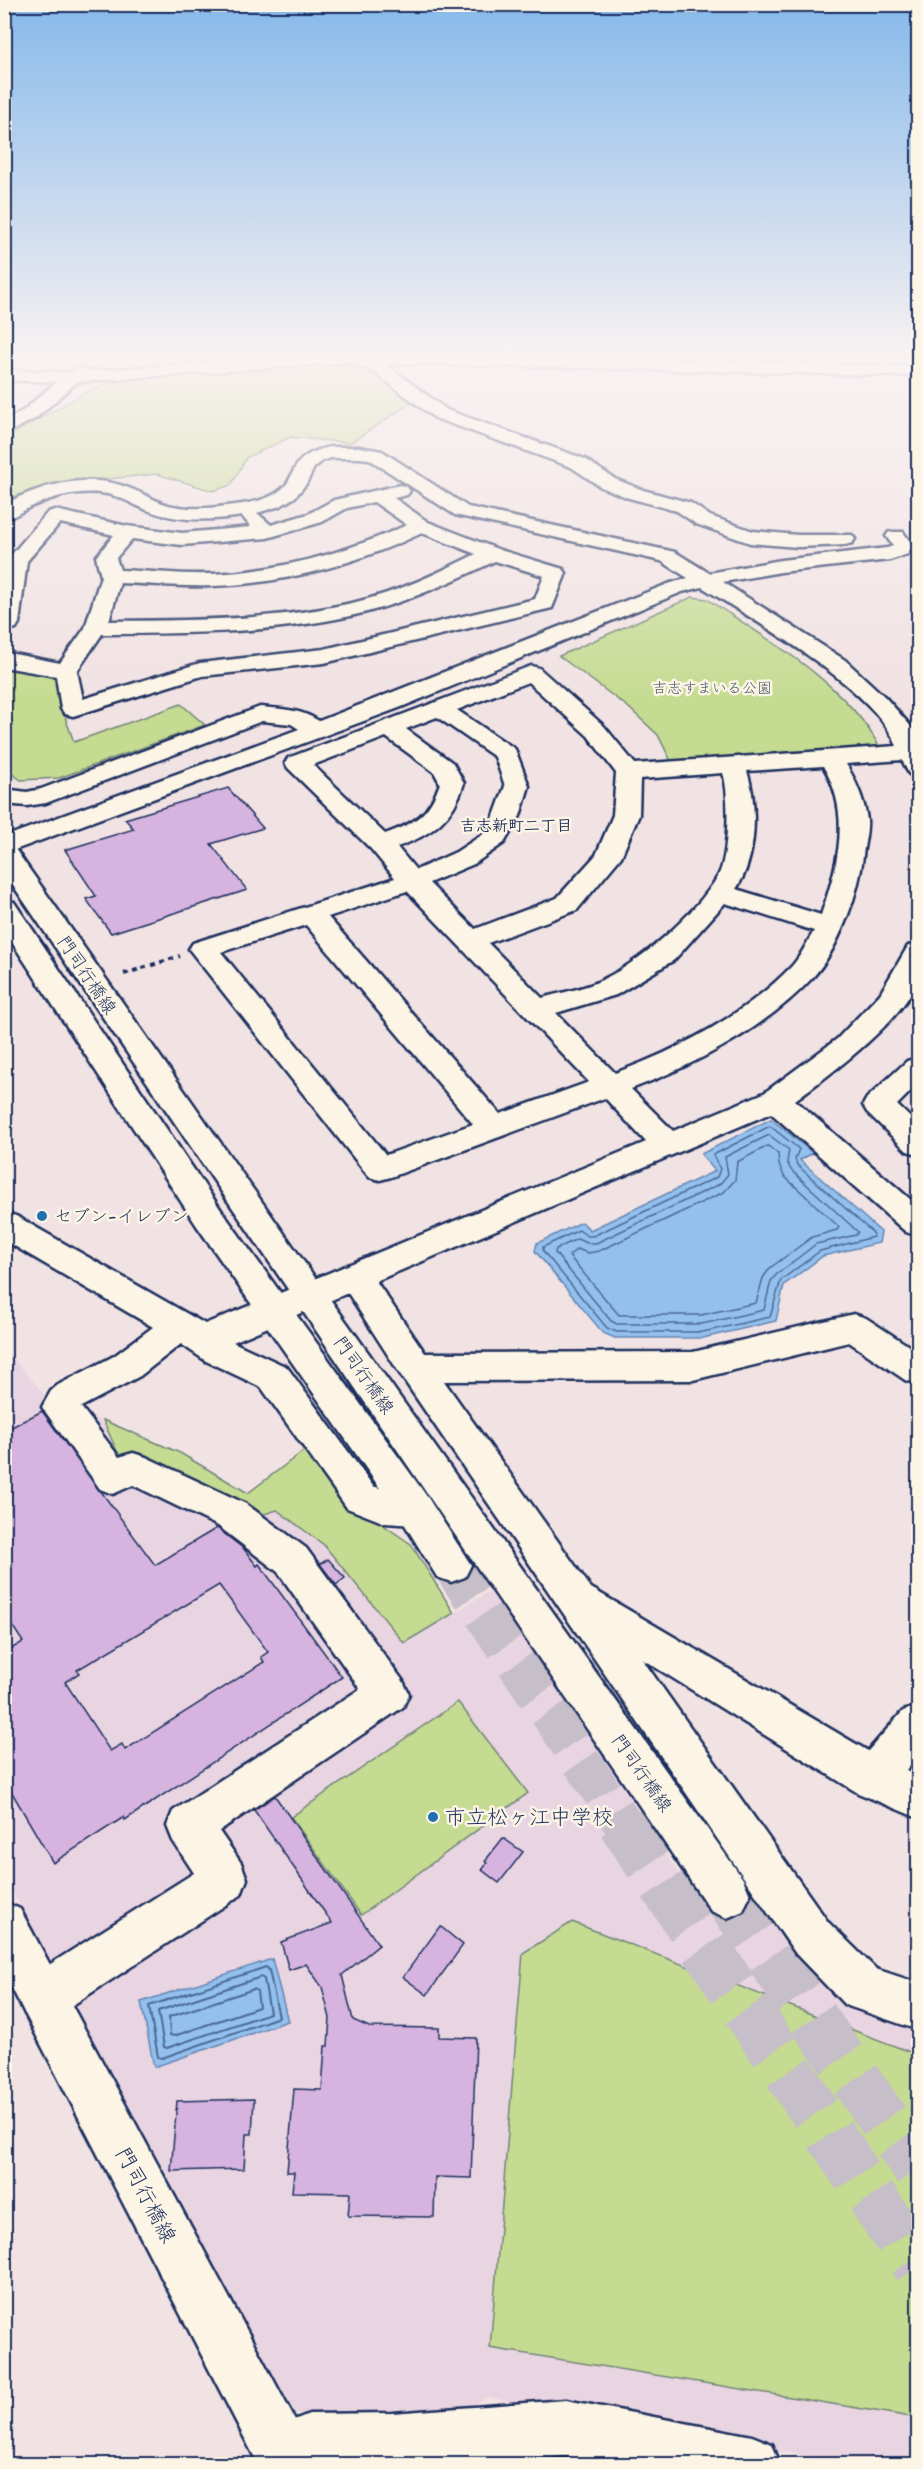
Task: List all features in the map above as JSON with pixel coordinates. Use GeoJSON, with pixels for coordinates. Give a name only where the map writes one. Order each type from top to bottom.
{"type":"FeatureCollection","features":[{"type":"Feature","properties":{"kind":"street"},"geometry":{"type":"LineString","coordinates":[[4,514],[36,497],[94,487],[113,489],[171,512],[189,514],[244,509],[282,498],[295,489],[304,471]]}},
{"type":"Feature","properties":{"kind":"street"},"geometry":{"type":"LineString","coordinates":[[400,471],[462,511],[668,556],[706,578],[837,665],[878,702],[903,731],[916,758],[830,758],[628,772]]}},
{"type":"Feature","properties":{"kind":"street"},"geometry":{"type":"LineString","coordinates":[[590,471],[608,483],[636,494],[684,507],[703,520],[750,537],[798,540],[918,534]]}},
{"type":"Feature","properties":{"kind":"street"},"geometry":{"type":"LineString","coordinates":[[4,625],[8,623],[17,560],[55,516],[127,532],[182,539],[267,532],[315,518],[341,504],[423,486]]}},
{"type":"Feature","properties":{"kind":"street"},"geometry":{"type":"LineString","coordinates":[[127,532],[106,557],[111,576],[96,628],[66,671],[73,709],[200,670],[324,656],[544,603],[556,573],[493,554],[421,526],[378,496]]}},
{"type":"Feature","properties":{"kind":"street"},"geometry":{"type":"LineString","coordinates":[[244,509],[267,532]]}},
{"type":"Feature","properties":{"kind":"street"},"geometry":{"type":"LineString","coordinates":[[111,576],[211,580],[294,571],[338,560],[390,541],[421,526]]}},
{"type":"Feature","properties":{"kind":"street"},"geometry":{"type":"LineString","coordinates":[[4,846],[391,703],[675,588],[706,578],[750,569],[890,554],[901,550],[903,546],[896,536]]}},
{"type":"Feature","properties":{"kind":"street"},"geometry":{"type":"LineString","coordinates":[[96,628],[238,624],[361,607],[422,586],[493,554]]}},
{"type":"Feature","properties":{"kind":"street"},"geometry":{"type":"LineString","coordinates":[[4,659],[7,662],[66,671]]}},
{"type":"Feature","properties":{"kind":"street"},"geometry":{"type":"LineString","coordinates":[[472,940],[567,904],[608,857],[626,815],[628,772],[596,731],[531,673],[297,763],[380,844],[609,1086],[668,1145]]}},
{"type":"Feature","properties":{"kind":"street"},"geometry":{"type":"LineString","coordinates":[[440,709],[506,754],[517,786],[507,816],[495,838],[465,858],[412,880],[204,949],[380,1170],[664,1066],[759,1011],[804,970],[830,927],[848,875],[854,820],[841,776],[830,758]]}},
{"type":"Feature","properties":{"kind":"street"},"geometry":{"type":"LineString","coordinates":[[4,796],[27,798],[46,796],[260,714],[297,717],[316,730]]}},
{"type":"Feature","properties":{"kind":"street"},"geometry":{"type":"LineString","coordinates":[[380,844],[414,833],[436,819],[448,800],[452,783],[444,768],[387,727]]}},
{"type":"Feature","properties":{"kind":"street"},"geometry":{"type":"LineString","coordinates":[[536,1009],[606,989],[664,954],[708,908],[732,875],[740,832],[740,785],[733,765]]}},
{"type":"Feature","properties":{"kind":"street","name":"門司行橋線"},"geometry":{"type":"LineString","coordinates":[[4,852],[308,1294],[727,1895]]}},
{"type":"Feature","properties":{"kind":"street"},"geometry":{"type":"LineString","coordinates":[[719,892],[830,927]]}},
{"type":"Feature","properties":{"kind":"street","name":"門司行橋線"},"geometry":{"type":"LineString","coordinates":[[4,908],[209,1218],[275,1308],[415,1509],[451,1565]]}},
{"type":"Feature","properties":{"kind":"street"},"geometry":{"type":"LineString","coordinates":[[311,914],[494,1128]]}},
{"type":"Feature","properties":{"kind":"street"},"geometry":{"type":"LineString","coordinates":[[42,1997],[225,1879],[189,1826],[388,1694],[292,1560],[232,1515],[133,1468],[113,1478],[60,1407],[68,1396],[126,1367],[162,1340],[275,1308],[775,1100],[847,1046],[892,999],[918,952]]}},
{"type":"Feature","properties":{"kind":"street"},"geometry":{"type":"LineString","coordinates":[[918,1068],[878,1105],[918,1143]]}},
{"type":"Feature","properties":{"kind":"street"},"geometry":{"type":"LineString","coordinates":[[775,1100],[918,1224]]}},
{"type":"Feature","properties":{"kind":"street"},"geometry":{"type":"LineString","coordinates":[[4,1224],[190,1332],[218,1351],[274,1377],[360,1497],[385,1507],[415,1509]]}},
{"type":"Feature","properties":{"kind":"street"},"geometry":{"type":"LineString","coordinates":[[355,1276],[415,1367],[812,1938],[862,1988],[918,2006]]}},
{"type":"Feature","properties":{"kind":"street"},"geometry":{"type":"LineString","coordinates":[[415,1367],[693,1366],[854,1327],[918,1370]]}},
{"type":"Feature","properties":{"kind":"street"},"geometry":{"type":"LineString","coordinates":[[574,1596],[873,1778],[918,1797]]}},
{"type":"Feature","properties":{"kind":"street"},"geometry":{"type":"LineString","coordinates":[[873,1778],[918,1725]]}},
{"type":"Feature","properties":{"kind":"street","name":"門司行橋線"},"geometry":{"type":"LineString","coordinates":[[4,1925],[287,2463]]}},
{"type":"Feature","properties":{"kind":"street"},"geometry":{"type":"LineString","coordinates":[[287,2463],[309,2442],[392,2441],[566,2428],[752,2464]]}},
{"type":"Feature","properties":{"kind":"path"},"geometry":{"type":"LineString","coordinates":[[124,974],[204,949]]}},
{"type":"Feature","properties":{"kind":"shaded area"},"geometry":{"type":"Polygon","coordinates":[[[4,1347],[52,1404],[80,1412],[180,1453],[277,1510],[324,1545],[404,1643],[495,1588],[696,1901],[748,1880],[862,2000],[918,2017],[918,2464],[849,2464],[487,2397],[443,2424],[346,2424],[291,2412],[5,1877],[4,1347]]]}},
{"type":"Feature","properties":{"kind":"green space"},"geometry":{"type":"Polygon","coordinates":[[[5,471],[239,471],[231,485],[213,491],[157,474],[47,485],[5,500],[5,471]]]}},
{"type":"Feature","properties":{"kind":"green space","name":"吉志すまいる公園"},"geometry":{"type":"Polygon","coordinates":[[[692,597],[707,599],[802,663],[846,702],[864,723],[879,746],[875,749],[672,763],[658,735],[628,707],[559,656],[692,597]]]}},
{"type":"Feature","properties":{"kind":"green space"},"geometry":{"type":"Polygon","coordinates":[[[5,666],[60,677],[66,720],[74,742],[181,704],[205,725],[59,778],[21,780],[5,769],[5,666]]]}},
{"type":"Feature","properties":{"kind":"green space"},"geometry":{"type":"Polygon","coordinates":[[[103,1420],[180,1453],[248,1493],[306,1449],[335,1492],[411,1544],[454,1613],[404,1643],[324,1545],[277,1510],[261,1515],[238,1503],[120,1458],[103,1420]]]}},
{"type":"Feature","properties":{"kind":"green space"},"geometry":{"type":"Polygon","coordinates":[[[458,1702],[528,1793],[361,1915],[291,1817],[458,1702]]]}},
{"type":"Feature","properties":{"kind":"green space"},"geometry":{"type":"Polygon","coordinates":[[[572,1922],[918,2055],[918,2418],[490,2348],[523,1953],[572,1922]]]}},
{"type":"Feature","properties":{"kind":"water"},"geometry":{"type":"Polygon","coordinates":[[[771,1119],[813,1153],[800,1160],[881,1232],[879,1243],[823,1256],[784,1285],[776,1321],[703,1338],[615,1338],[603,1333],[535,1251],[537,1243],[582,1222],[590,1230],[715,1171],[701,1154],[771,1119]]]}},
{"type":"Feature","properties":{"kind":"water"},"geometry":{"type":"Polygon","coordinates":[[[272,1959],[288,2021],[154,2067],[141,2002],[272,1959]]]}},
{"type":"Feature","properties":{"kind":"building"},"geometry":{"type":"Polygon","coordinates":[[[228,788],[263,828],[211,844],[247,890],[111,933],[86,899],[96,896],[65,850],[134,829],[125,819],[228,788]]]}},
{"type":"Feature","properties":{"kind":"building"},"geometry":{"type":"Polygon","coordinates":[[[42,1411],[155,1565],[217,1528],[244,1549],[257,1566],[259,1564],[342,1677],[125,1820],[124,1817],[53,1863],[4,1779],[4,1653],[23,1642],[4,1613],[4,1431],[42,1411]],[[219,1585],[77,1670],[79,1673],[65,1682],[110,1751],[122,1744],[125,1750],[264,1662],[261,1657],[268,1652],[219,1585]]]}},
{"type":"Feature","properties":{"kind":"building"},"geometry":{"type":"Polygon","coordinates":[[[328,1559],[345,1578],[336,1585],[320,1564],[328,1559]]]}},
{"type":"Feature","properties":{"kind":"building"},"geometry":{"type":"Polygon","coordinates":[[[275,1796],[379,1945],[342,1975],[353,2020],[369,2027],[439,2028],[439,2037],[476,2038],[471,2178],[435,2177],[434,2217],[348,2216],[350,2193],[292,2192],[294,2172],[287,2172],[294,2089],[322,2090],[325,2046],[328,2046],[330,2018],[322,1987],[306,1964],[289,1970],[281,1942],[332,1923],[254,1810],[275,1796]]]}},
{"type":"Feature","properties":{"kind":"building"},"geometry":{"type":"Polygon","coordinates":[[[503,1838],[523,1852],[499,1883],[482,1870],[487,1863],[485,1861],[503,1838]]]}},
{"type":"Feature","properties":{"kind":"building"},"geometry":{"type":"Polygon","coordinates":[[[440,1926],[463,1945],[427,1995],[403,1977],[440,1926]]]}},
{"type":"Feature","properties":{"kind":"building"},"geometry":{"type":"Polygon","coordinates":[[[254,2099],[252,2134],[246,2134],[244,2169],[171,2171],[177,2101],[254,2099]]]}},
{"type":"Feature","properties":{"kind":"tunnel"},"geometry":{"type":"LineString","coordinates":[[451,1565],[623,1824]]}},
{"type":"Feature","properties":{"kind":"tunnel"},"geometry":{"type":"LineString","coordinates":[[622,1822],[918,2267]]}},
{"type":"Feature","properties":{"kind":"tunnel"},"geometry":{"type":"LineString","coordinates":[[727,1895],[918,2169]]}},
{"type":"Feature","properties":{"kind":"place","name":"セブン-イレブン"},"geometry":{"type":"Point","coordinates":[42,1216]}},
{"type":"Feature","properties":{"kind":"place","name":"市立松ヶ江中学校"},"geometry":{"type":"Point","coordinates":[433,1817]}},
{"type":"Feature","properties":{"kind":"district","name":"吉志新町二丁目"},"geometry":{"type":"Point","coordinates":[516,825]}}]}
